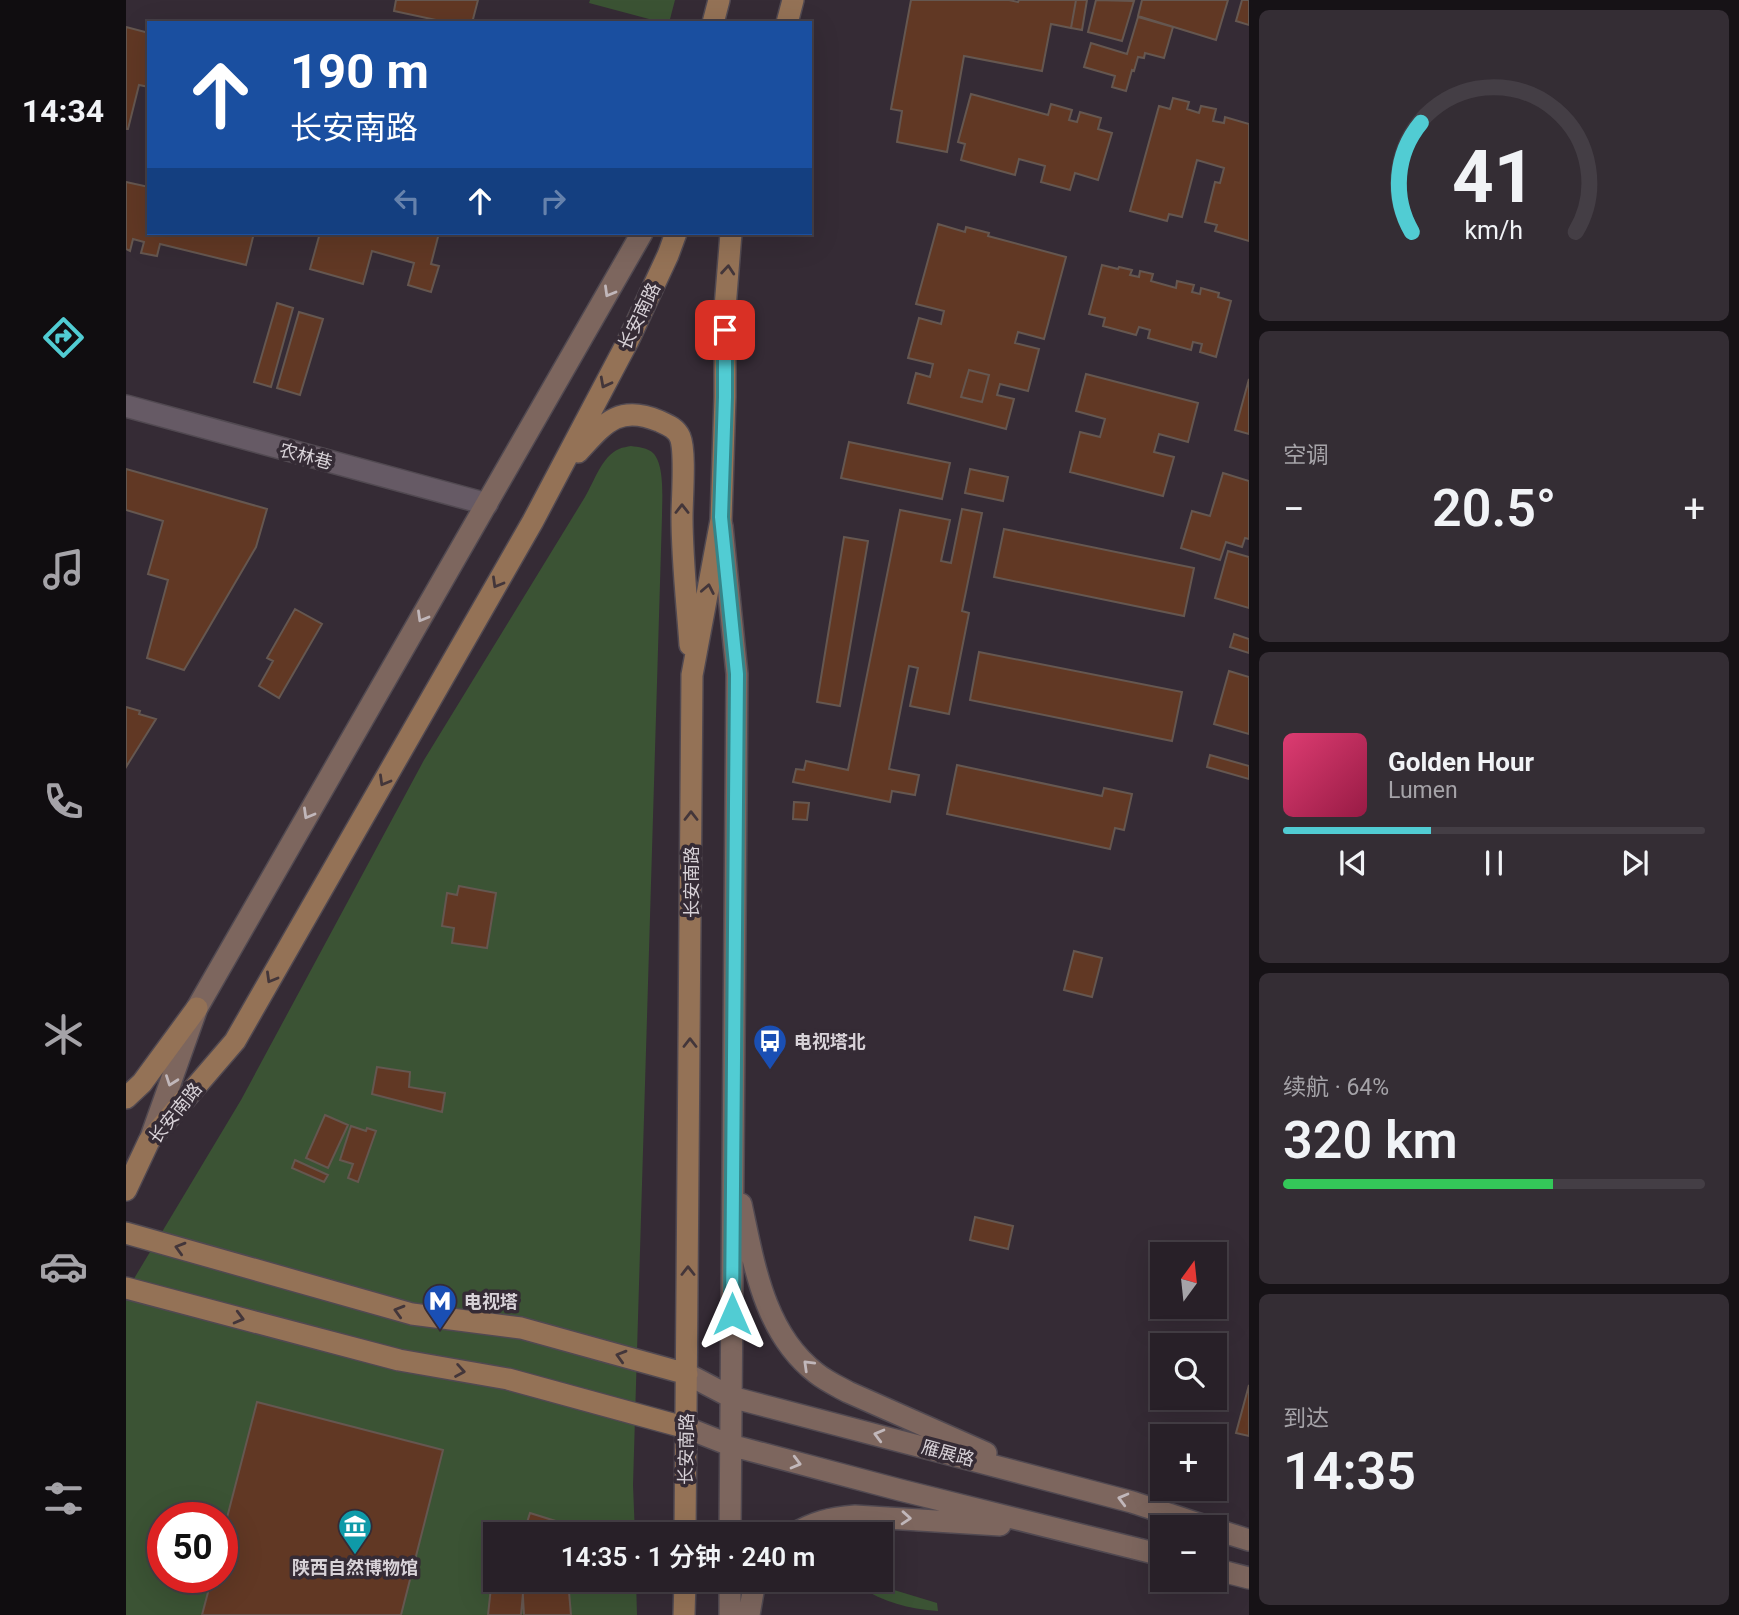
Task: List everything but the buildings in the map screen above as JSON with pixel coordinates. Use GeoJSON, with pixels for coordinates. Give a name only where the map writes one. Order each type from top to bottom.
{"type":"FeatureCollection","features":[{"type":"Feature","properties":{"kind":"main road"},"geometry":{"type":"LineString","coordinates":[[714,21],[719,0]]}},
{"type":"Feature","properties":{"kind":"main road"},"geometry":{"type":"LineString","coordinates":[[788,21],[793,0]]}},
{"type":"Feature","properties":{"kind":"main road"},"geometry":{"type":"LineString","coordinates":[[126,1098],[142,1083],[197,1008],[641,235]]}},
{"type":"Feature","properties":{"kind":"main road","name":"长安南路"},"geometry":{"type":"LineString","coordinates":[[126,1190],[149,1141],[235,1041],[512,557],[628,341],[675,235]]}},
{"type":"Feature","properties":{"kind":"main road","name":"长安南路"},"geometry":{"type":"LineString","coordinates":[[685,1522],[692,675],[721,517],[725,308],[732,235]]}},
{"type":"Feature","properties":{"kind":"main road"},"geometry":{"type":"LineString","coordinates":[[556,476],[598,431],[622,415],[654,419],[675,430],[681,439],[683,452],[682,519],[692,675]]}},
{"type":"Feature","properties":{"kind":"main road"},"geometry":{"type":"LineString","coordinates":[[721,517],[737,674],[730,1522]]}},
{"type":"Feature","properties":{"kind":"main road"},"geometry":{"type":"LineString","coordinates":[[149,1141],[197,1008]]}},
{"type":"Feature","properties":{"kind":"main road"},"geometry":{"type":"LineString","coordinates":[[733,1169],[759,1284],[790,1348],[804,1362],[830,1383],[848,1392],[1045,1479]]}},
{"type":"Feature","properties":{"kind":"main road"},"geometry":{"type":"LineString","coordinates":[[126,1233],[412,1314],[521,1328],[687,1374]]}},
{"type":"Feature","properties":{"kind":"main road"},"geometry":{"type":"LineString","coordinates":[[126,1288],[399,1360],[508,1379],[687,1428],[730,1445],[1150,1552]]}},
{"type":"Feature","properties":{"kind":"main road","name":"雁展路"},"geometry":{"type":"LineString","coordinates":[[687,1374],[731,1397],[1132,1502],[1172,1515]]}},
{"type":"Feature","properties":{"kind":"main road"},"geometry":{"type":"LineString","coordinates":[[817,1522],[833,1517],[855,1516],[1065,1530]]}},
{"type":"Feature","properties":{"kind":"main road","name":"雁展路"},"geometry":{"type":"LineString","coordinates":[[1227,1533],[1249,1540]]}},
{"type":"Feature","properties":{"kind":"main road"},"geometry":{"type":"LineString","coordinates":[[1227,1572],[1249,1578]]}},
{"type":"Feature","properties":{"kind":"main road"},"geometry":{"type":"LineString","coordinates":[[684,1615],[685,1592]]}},
{"type":"Feature","properties":{"kind":"main road"},"geometry":{"type":"LineString","coordinates":[[730,1592],[730,1615]]}},
{"type":"Feature","properties":{"kind":"main road"},"geometry":{"type":"LineString","coordinates":[[749,1615],[753,1592]]}},
{"type":"Feature","properties":{"kind":"street","name":"农林巷"},"geometry":{"type":"LineString","coordinates":[[126,406],[487,504]]}},
{"type":"Feature","properties":{"kind":"green space"},"geometry":{"type":"Polygon","coordinates":[[[590,0],[675,0],[670,21],[656,21],[589,3],[590,0]]]}},
{"type":"Feature","properties":{"kind":"green space"},"geometry":{"type":"Polygon","coordinates":[[[630,446],[653,453],[661,474],[662,492],[633,1485],[634,1522],[483,1522],[483,1592],[636,1592],[637,1615],[126,1615],[126,1292],[241,1100],[424,760],[585,497],[603,463],[620,448],[630,446]]]}},
{"type":"Feature","properties":{"kind":"green space"},"geometry":{"type":"Polygon","coordinates":[[[893,1590],[937,1603],[938,1611],[916,1609],[869,1592],[893,1592],[893,1590]]]}},
{"type":"Feature","properties":{"kind":"place","name":"电视塔北"},"geometry":{"type":"Point","coordinates":[770,1071]}},
{"type":"Feature","properties":{"kind":"place","name":"电视塔"},"geometry":{"type":"Point","coordinates":[440,1331]}},
{"type":"Feature","properties":{"kind":"place","name":"陕西自然博物馆"},"geometry":{"type":"Point","coordinates":[355,1556]}},
{"type":"Feature","properties":{"kind":"route"},"geometry":{"type":"LineString","coordinates":[[725,330],[721,517],[737,674],[732,1314]]}}]}
